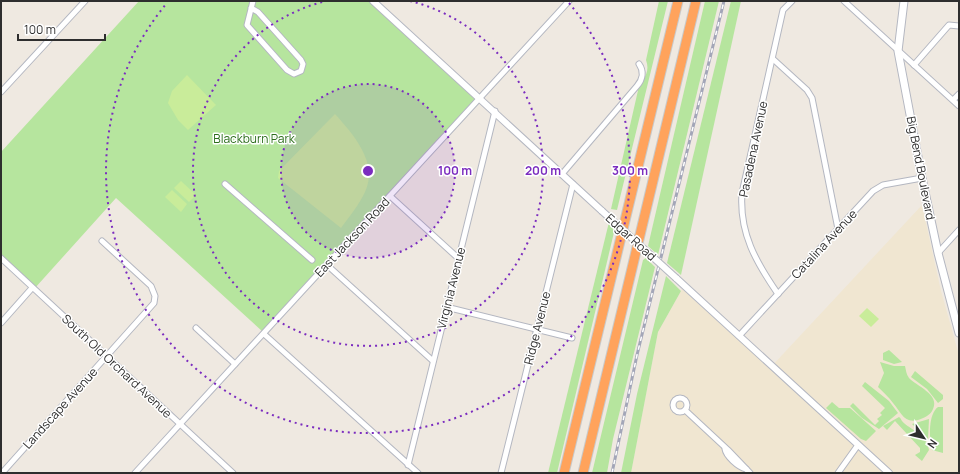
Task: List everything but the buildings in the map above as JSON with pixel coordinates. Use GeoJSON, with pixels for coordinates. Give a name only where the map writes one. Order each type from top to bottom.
{"type":"FeatureCollection","features":[{"type":"Feature","properties":{"kind":"highway"},"geometry":{"type":"LineString","coordinates":[[564,473],[678,1]]}},
{"type":"Feature","properties":{"kind":"highway"},"geometry":{"type":"LineString","coordinates":[[583,473],[696,1]]}},
{"type":"Feature","properties":{"kind":"main road","name":"Big Bend Boulevard"},"geometry":{"type":"LineString","coordinates":[[904,1],[898,51],[938,253],[959,333]]}},
{"type":"Feature","properties":{"kind":"street"},"geometry":{"type":"LineString","coordinates":[[1,92],[84,1]]}},
{"type":"Feature","properties":{"kind":"street"},"geometry":{"type":"LineString","coordinates":[[251,8],[258,12],[301,60],[303,64],[301,71],[294,74],[287,70],[247,25],[251,8],[253,1]]}},
{"type":"Feature","properties":{"kind":"street","name":"Edgar Road"},"geometry":{"type":"LineString","coordinates":[[373,1],[480,97],[602,211],[889,473]]}},
{"type":"Feature","properties":{"kind":"street","name":"East Jackson Road"},"geometry":{"type":"LineString","coordinates":[[135,473],[569,1]]}},
{"type":"Feature","properties":{"kind":"street","name":"Pasadena Avenue"},"geometry":{"type":"LineString","coordinates":[[778,294],[750,250],[743,225],[741,208],[742,193],[783,10],[792,1]]}},
{"type":"Feature","properties":{"kind":"street"},"geometry":{"type":"LineString","coordinates":[[844,1],[959,106]]}},
{"type":"Feature","properties":{"kind":"street"},"geometry":{"type":"LineString","coordinates":[[914,65],[949,25],[959,26]]}},
{"type":"Feature","properties":{"kind":"street"},"geometry":{"type":"LineString","coordinates":[[773,59],[808,90],[812,98],[838,229]]}},
{"type":"Feature","properties":{"kind":"street"},"geometry":{"type":"LineString","coordinates":[[562,174],[640,83],[642,68],[639,64]]}},
{"type":"Feature","properties":{"kind":"street"},"geometry":{"type":"LineString","coordinates":[[953,100],[959,94]]}},
{"type":"Feature","properties":{"kind":"street","name":"Virginia Avenue"},"geometry":{"type":"LineString","coordinates":[[408,464],[494,111]]}},
{"type":"Feature","properties":{"kind":"street","name":"Catalina Avenue"},"geometry":{"type":"LineString","coordinates":[[740,336],[838,229],[878,188],[883,185],[922,178]]}},
{"type":"Feature","properties":{"kind":"street"},"geometry":{"type":"LineString","coordinates":[[225,184],[312,260]]}},
{"type":"Feature","properties":{"kind":"street","name":"Ridge Avenue"},"geometry":{"type":"LineString","coordinates":[[501,473],[573,184]]}},
{"type":"Feature","properties":{"kind":"street"},"geometry":{"type":"LineString","coordinates":[[390,196],[458,258]]}},
{"type":"Feature","properties":{"kind":"street"},"geometry":{"type":"LineString","coordinates":[[938,253],[959,230]]}},
{"type":"Feature","properties":{"kind":"street","name":"Landscape Avenue"},"geometry":{"type":"LineString","coordinates":[[2,473],[152,307],[155,296],[151,286],[102,241]]}},
{"type":"Feature","properties":{"kind":"street","name":"South Old Orchard Avenue"},"geometry":{"type":"LineString","coordinates":[[1,258],[233,473]]}},
{"type":"Feature","properties":{"kind":"street"},"geometry":{"type":"LineString","coordinates":[[327,265],[433,361]]}},
{"type":"Feature","properties":{"kind":"street"},"geometry":{"type":"LineString","coordinates":[[1,323],[32,288]]}},
{"type":"Feature","properties":{"kind":"street"},"geometry":{"type":"LineString","coordinates":[[446,307],[572,338]]}},
{"type":"Feature","properties":{"kind":"street"},"geometry":{"type":"LineString","coordinates":[[196,328],[236,364]]}},
{"type":"Feature","properties":{"kind":"street"},"geometry":{"type":"LineString","coordinates":[[264,334],[418,473]]}},
{"type":"Feature","properties":{"kind":"street"},"geometry":{"type":"LineString","coordinates":[[685,410],[739,460],[748,471]]}},
{"type":"Feature","properties":{"kind":"street"},"geometry":{"type":"LineString","coordinates":[[838,473],[858,445]]}},
{"type":"Feature","properties":{"kind":"shaded area"},"geometry":{"type":"Polygon","coordinates":[[[922,205],[941,291],[959,355],[959,473],[631,473],[658,332],[682,289],[770,368],[922,205]]]}},
{"type":"Feature","properties":{"kind":"green space","name":"Blackburn Park"},"geometry":{"type":"Polygon","coordinates":[[[139,1],[370,1],[478,98],[263,332],[116,198],[35,288],[1,255],[1,152],[139,1]]]}},
{"type":"Feature","properties":{"kind":"green space"},"geometry":{"type":"Polygon","coordinates":[[[659,1],[668,1],[617,210],[611,209],[639,86],[647,71],[646,60],[659,1]]]}},
{"type":"Feature","properties":{"kind":"green space"},"geometry":{"type":"Polygon","coordinates":[[[705,1],[719,1],[658,255],[648,246],[705,1]]]}},
{"type":"Feature","properties":{"kind":"green space"},"geometry":{"type":"Polygon","coordinates":[[[731,1],[741,1],[681,275],[667,263],[731,1]]]}},
{"type":"Feature","properties":{"kind":"green space"},"geometry":{"type":"Polygon","coordinates":[[[187,75],[216,105],[188,130],[178,120],[168,103],[172,91],[187,75]]]}},
{"type":"Feature","properties":{"kind":"green space"},"geometry":{"type":"Polygon","coordinates":[[[335,114],[356,140],[362,150],[369,170],[365,192],[341,228],[278,178],[279,171],[335,114]]]}},
{"type":"Feature","properties":{"kind":"green space"},"geometry":{"type":"Polygon","coordinates":[[[181,181],[196,195],[189,202],[174,188],[181,181]]]}},
{"type":"Feature","properties":{"kind":"green space"},"geometry":{"type":"Polygon","coordinates":[[[172,190],[187,204],[181,212],[165,197],[172,190]]]}},
{"type":"Feature","properties":{"kind":"green space"},"geometry":{"type":"Polygon","coordinates":[[[609,222],[615,228],[557,473],[548,473],[609,222]]]}},
{"type":"Feature","properties":{"kind":"green space"},"geometry":{"type":"Polygon","coordinates":[[[646,258],[655,267],[613,439],[607,473],[592,473],[643,260],[646,258]]]}},
{"type":"Feature","properties":{"kind":"green space"},"geometry":{"type":"Polygon","coordinates":[[[666,276],[681,291],[658,332],[631,473],[621,473],[637,394],[666,276]]]}},
{"type":"Feature","properties":{"kind":"green space"},"geometry":{"type":"Polygon","coordinates":[[[867,308],[879,319],[871,327],[859,316],[867,308]]]}},
{"type":"Feature","properties":{"kind":"green space"},"geometry":{"type":"Polygon","coordinates":[[[889,350],[902,362],[894,364],[883,360],[883,353],[889,350]]]}},
{"type":"Feature","properties":{"kind":"green space"},"geometry":{"type":"Polygon","coordinates":[[[880,362],[894,366],[905,366],[909,378],[926,391],[933,399],[934,404],[931,413],[923,418],[913,421],[906,419],[903,416],[890,399],[878,387],[884,373],[880,362]]]}},
{"type":"Feature","properties":{"kind":"green space"},"geometry":{"type":"Polygon","coordinates":[[[915,371],[943,395],[943,399],[938,403],[927,389],[911,377],[915,371]]]}},
{"type":"Feature","properties":{"kind":"green space"},"geometry":{"type":"Polygon","coordinates":[[[865,382],[889,401],[898,413],[879,429],[862,418],[850,406],[853,403],[875,425],[879,421],[877,419],[882,415],[880,413],[885,408],[862,386],[865,382]]]}},
{"type":"Feature","properties":{"kind":"green space"},"geometry":{"type":"Polygon","coordinates":[[[832,402],[839,408],[850,408],[876,431],[866,441],[861,439],[826,408],[832,402]]]}},
{"type":"Feature","properties":{"kind":"green space"},"geometry":{"type":"Polygon","coordinates":[[[938,407],[943,407],[943,453],[932,450],[930,440],[932,415],[938,407]]]}},
{"type":"Feature","properties":{"kind":"green space"},"geometry":{"type":"Polygon","coordinates":[[[899,417],[905,424],[922,436],[928,445],[929,450],[922,461],[915,455],[920,452],[920,448],[895,421],[887,430],[883,426],[899,417]]]}},
{"type":"Feature","properties":{"kind":"green space"},"geometry":{"type":"Polygon","coordinates":[[[929,419],[928,439],[912,424],[929,419]]]}},
{"type":"Feature","properties":{"kind":"railway"},"geometry":{"type":"LineString","coordinates":[[612,473],[637,355],[724,1]]}}]}
